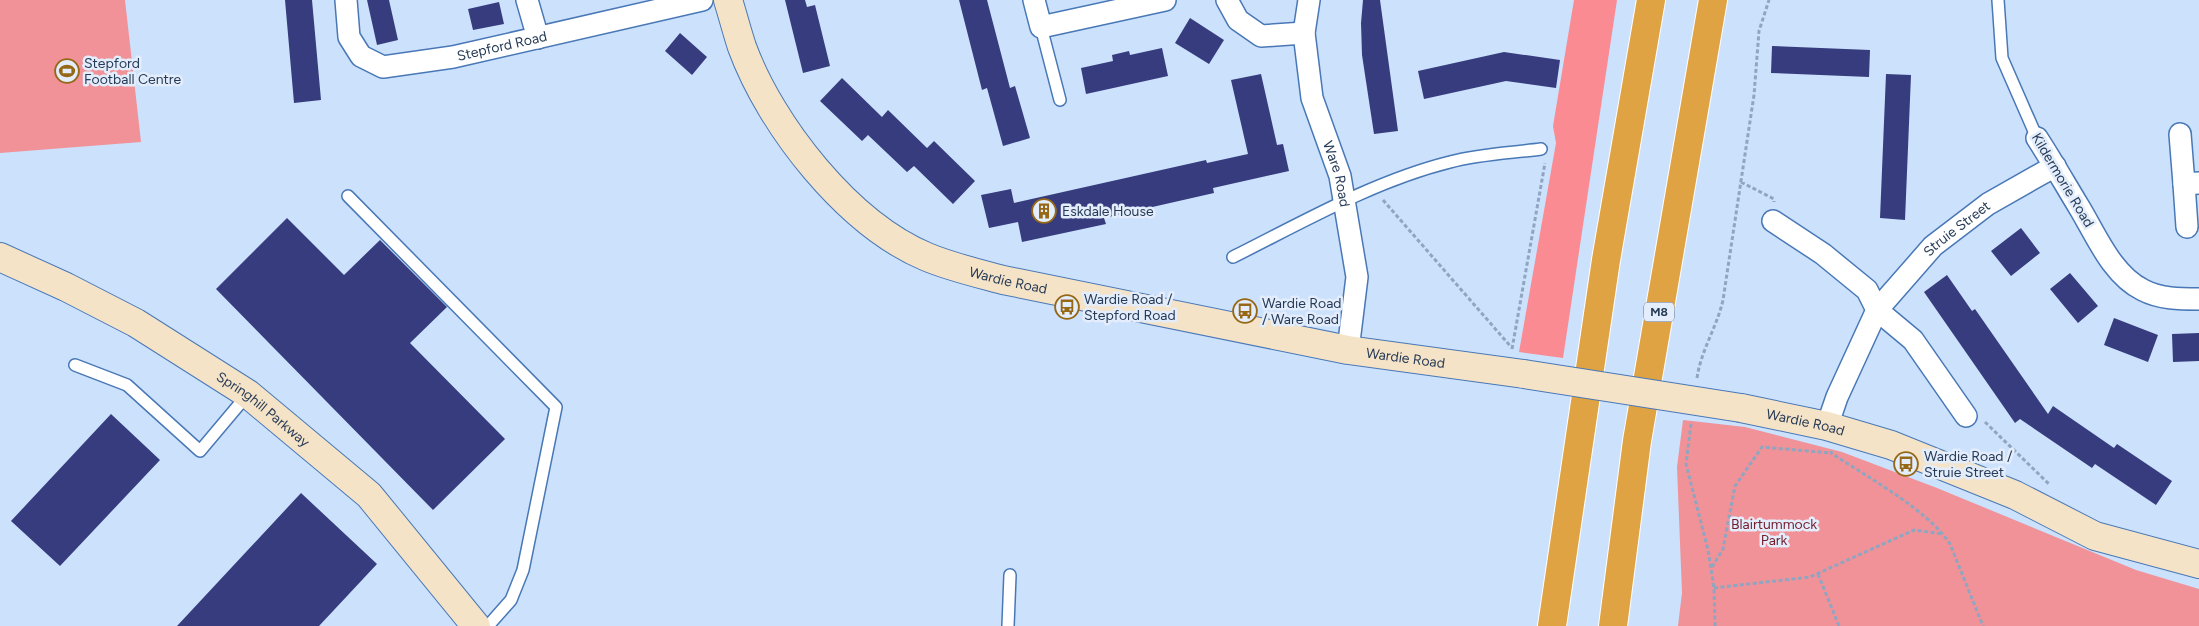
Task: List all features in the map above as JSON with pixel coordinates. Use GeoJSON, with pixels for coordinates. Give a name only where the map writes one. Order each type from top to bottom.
{"type":"FeatureCollection","features":[{"type":"Feature","properties":{"kind":"highway"},"geometry":{"type":"LineString","coordinates":[[1552,626],[1606,260],[1651,0]]}},
{"type":"Feature","properties":{"kind":"highway","name":"M8"},"geometry":{"type":"LineString","coordinates":[[1613,626],[1637,441],[1713,0]]}},
{"type":"Feature","properties":{"kind":"street","name":"Stepford Road"},"geometry":{"type":"LineString","coordinates":[[346,0],[349,37],[361,56],[383,67],[453,58],[702,0]]}},
{"type":"Feature","properties":{"kind":"street"},"geometry":{"type":"LineString","coordinates":[[527,0],[538,38]]}},
{"type":"Feature","properties":{"kind":"street","name":"Wardie Road"},"geometry":{"type":"LineString","coordinates":[[728,0],[742,48],[752,70],[791,138],[824,178],[858,211],[896,240],[925,256],[963,270],[1003,280],[1348,350],[1515,365],[1827,426],[1884,443],[1930,460],[2015,495],[2095,536],[2199,564]]}},
{"type":"Feature","properties":{"kind":"street"},"geometry":{"type":"LineString","coordinates":[[1034,0],[1041,28],[1165,0]]}},
{"type":"Feature","properties":{"kind":"street"},"geometry":{"type":"LineString","coordinates":[[1227,0],[1238,20],[1261,36],[1304,34]]}},
{"type":"Feature","properties":{"kind":"street","name":"Ware Road"},"geometry":{"type":"LineString","coordinates":[[1309,0],[1304,34],[1312,98],[1340,176],[1357,277],[1348,350]]}},
{"type":"Feature","properties":{"kind":"street"},"geometry":{"type":"LineString","coordinates":[[2180,134],[2191,183],[2187,227]]}},
{"type":"Feature","properties":{"kind":"street","name":"Kildermorie Road"},"geometry":{"type":"LineString","coordinates":[[2037,138],[2109,258],[2126,278],[2142,290],[2159,296],[2178,299],[2199,298]]}},
{"type":"Feature","properties":{"kind":"street","name":"Struie Street"},"geometry":{"type":"LineString","coordinates":[[1827,426],[1876,310],[1933,246],[1988,204],[2055,166]]}},
{"type":"Feature","properties":{"kind":"street"},"geometry":{"type":"LineString","coordinates":[[1773,221],[1805,242],[1867,290],[1876,310],[1913,340],[1966,416]]}},
{"type":"Feature","properties":{"kind":"street","name":"Springhill Parkway"},"geometry":{"type":"LineString","coordinates":[[0,257],[136,322],[248,394],[369,495],[476,626]]}},
{"type":"Feature","properties":{"kind":"lane","name":"Kildermorie Road"},"geometry":{"type":"LineString","coordinates":[[1998,0],[2002,58],[2037,138]]}},
{"type":"Feature","properties":{"kind":"lane"},"geometry":{"type":"LineString","coordinates":[[1041,28],[1060,100]]}},
{"type":"Feature","properties":{"kind":"lane"},"geometry":{"type":"LineString","coordinates":[[1233,257],[1344,202],[1403,177],[1451,161],[1541,150]]}},
{"type":"Feature","properties":{"kind":"lane"},"geometry":{"type":"LineString","coordinates":[[348,196],[556,407],[523,570],[511,600],[488,626]]}},
{"type":"Feature","properties":{"kind":"lane"},"geometry":{"type":"LineString","coordinates":[[76,365],[127,385],[200,451],[248,394]]}},
{"type":"Feature","properties":{"kind":"lane"},"geometry":{"type":"LineString","coordinates":[[1008,626],[1010,575]]}},
{"type":"Feature","properties":{"kind":"path"},"geometry":{"type":"LineString","coordinates":[[1696,386],[1701,358],[1721,308],[1754,95],[1759,30],[1769,0]]}},
{"type":"Feature","properties":{"kind":"path"},"geometry":{"type":"LineString","coordinates":[[1515,365],[1547,151],[1541,150]]}},
{"type":"Feature","properties":{"kind":"path"},"geometry":{"type":"LineString","coordinates":[[1741,182],[1774,199],[1773,221]]}},
{"type":"Feature","properties":{"kind":"path"},"geometry":{"type":"LineString","coordinates":[[1373,190],[1515,365]]}},
{"type":"Feature","properties":{"kind":"path"},"geometry":{"type":"LineString","coordinates":[[1692,415],[1686,464],[1708,550],[1714,588],[1715,626]]}},
{"type":"Feature","properties":{"kind":"path"},"geometry":{"type":"LineString","coordinates":[[1966,416],[1980,417],[2055,490]]}},
{"type":"Feature","properties":{"kind":"path"},"geometry":{"type":"LineString","coordinates":[[1827,426],[1831,454]]}},
{"type":"Feature","properties":{"kind":"path"},"geometry":{"type":"LineString","coordinates":[[1711,568],[1723,549],[1735,486],[1762,447],[1831,454],[1921,513],[1944,534],[1950,544],[1983,626]]}},
{"type":"Feature","properties":{"kind":"path"},"geometry":{"type":"LineString","coordinates":[[1714,588],[1810,577],[1914,530],[1944,534]]}},
{"type":"Feature","properties":{"kind":"path"},"geometry":{"type":"LineString","coordinates":[[1818,574],[1839,626]]}},
{"type":"Feature","properties":{"kind":"green space","name":"Stepford Football Centre"},"geometry":{"type":"Polygon","coordinates":[[[0,0],[125,0],[141,142],[0,153],[0,0]]]}},
{"type":"Feature","properties":{"kind":"green space","name":"Blairtummock Park"},"geometry":{"type":"Polygon","coordinates":[[[1683,420],[1745,427],[1842,452],[1937,488],[2136,570],[2199,589],[2199,626],[1678,626],[1682,593],[1677,467],[1683,420]]]}},
{"type":"Feature","properties":{"kind":"shaded area"},"geometry":{"type":"Polygon","coordinates":[[[1574,0],[1617,0],[1563,358],[1519,352],[1556,143],[1553,126],[1574,0]]]}},
{"type":"Feature","properties":{"kind":"building"},"geometry":{"type":"Polygon","coordinates":[[[285,0],[312,0],[321,100],[294,103],[285,0]]]}},
{"type":"Feature","properties":{"kind":"building"},"geometry":{"type":"Polygon","coordinates":[[[367,0],[389,0],[398,40],[377,45],[367,0]]]}},
{"type":"Feature","properties":{"kind":"building"},"geometry":{"type":"Polygon","coordinates":[[[785,0],[805,0],[807,7],[815,5],[830,66],[803,73],[785,0]]]}},
{"type":"Feature","properties":{"kind":"building"},"geometry":{"type":"Polygon","coordinates":[[[959,0],[987,0],[1010,88],[1015,86],[1030,138],[1003,146],[987,88],[982,90],[959,0]]]}},
{"type":"Feature","properties":{"kind":"building"},"geometry":{"type":"Polygon","coordinates":[[[1363,0],[1380,0],[1398,131],[1374,134],[1362,55],[1361,23],[1363,0]]]}},
{"type":"Feature","properties":{"kind":"building"},"geometry":{"type":"Polygon","coordinates":[[[499,2],[504,24],[473,30],[468,9],[499,2]]]}},
{"type":"Feature","properties":{"kind":"building"},"geometry":{"type":"Polygon","coordinates":[[[1190,18],[1224,40],[1209,64],[1175,43],[1190,18]]]}},
{"type":"Feature","properties":{"kind":"building"},"geometry":{"type":"Polygon","coordinates":[[[680,33],[707,57],[692,75],[665,51],[680,33]]]}},
{"type":"Feature","properties":{"kind":"building"},"geometry":{"type":"Polygon","coordinates":[[[1772,46],[1870,50],[1869,77],[1771,73],[1772,46]]]}},
{"type":"Feature","properties":{"kind":"building"},"geometry":{"type":"Polygon","coordinates":[[[1162,48],[1168,76],[1086,94],[1081,68],[1113,61],[1112,55],[1129,51],[1130,55],[1162,48]]]}},
{"type":"Feature","properties":{"kind":"building"},"geometry":{"type":"Polygon","coordinates":[[[1504,52],[1560,60],[1556,88],[1506,81],[1424,99],[1418,71],[1504,52]]]}},
{"type":"Feature","properties":{"kind":"building"},"geometry":{"type":"Polygon","coordinates":[[[1261,74],[1277,145],[1283,144],[1289,171],[1213,188],[1214,193],[1104,218],[1106,224],[1022,242],[1018,222],[989,228],[981,195],[1011,189],[1014,203],[1206,160],[1207,163],[1248,154],[1231,80],[1261,74]]]}},
{"type":"Feature","properties":{"kind":"building"},"geometry":{"type":"Polygon","coordinates":[[[1886,74],[1911,75],[1905,220],[1880,218],[1886,74]]]}},
{"type":"Feature","properties":{"kind":"building"},"geometry":{"type":"Polygon","coordinates":[[[842,78],[882,117],[888,110],[927,148],[934,141],[975,181],[953,204],[914,166],[907,172],[868,135],[862,141],[820,101],[842,78]]]}},
{"type":"Feature","properties":{"kind":"building"},"geometry":{"type":"Polygon","coordinates":[[[287,218],[344,275],[380,240],[447,307],[410,343],[505,439],[433,510],[216,289],[287,218]]]}},
{"type":"Feature","properties":{"kind":"building"},"geometry":{"type":"Polygon","coordinates":[[[2021,228],[2040,253],[2011,276],[1991,251],[2021,228]]]}},
{"type":"Feature","properties":{"kind":"building"},"geometry":{"type":"Polygon","coordinates":[[[2070,273],[2098,306],[2078,323],[2050,289],[2070,273]]]}},
{"type":"Feature","properties":{"kind":"building"},"geometry":{"type":"Polygon","coordinates":[[[1947,275],[1972,311],[1975,309],[2048,414],[2053,406],[2114,448],[2117,444],[2172,481],[2156,505],[2095,464],[2092,468],[2020,419],[2015,423],[1924,292],[1947,275]]]}},
{"type":"Feature","properties":{"kind":"building"},"geometry":{"type":"Polygon","coordinates":[[[2114,318],[2158,335],[2148,362],[2104,345],[2114,318]]]}},
{"type":"Feature","properties":{"kind":"building"},"geometry":{"type":"Polygon","coordinates":[[[2199,333],[2199,361],[2173,362],[2172,334],[2199,333]]]}},
{"type":"Feature","properties":{"kind":"building"},"geometry":{"type":"Polygon","coordinates":[[[111,414],[160,460],[60,566],[11,521],[111,414]]]}},
{"type":"Feature","properties":{"kind":"building"},"geometry":{"type":"Polygon","coordinates":[[[301,493],[377,564],[319,626],[177,626],[301,493]]]}},
{"type":"Feature","properties":{"kind":"place","name":"Stepford Football Centre"},"geometry":{"type":"Point","coordinates":[67,71]}},
{"type":"Feature","properties":{"kind":"place","name":"Eskdale House"},"geometry":{"type":"Point","coordinates":[1044,211]}},
{"type":"Feature","properties":{"kind":"place","name":"Wardie Road / Stepford Road"},"geometry":{"type":"Point","coordinates":[1067,307]}},
{"type":"Feature","properties":{"kind":"place","name":"Wardie Road / Ware Road"},"geometry":{"type":"Point","coordinates":[1245,311]}},
{"type":"Feature","properties":{"kind":"place","name":"Wardie Road / Struie Street"},"geometry":{"type":"Point","coordinates":[1906,464]}}]}
